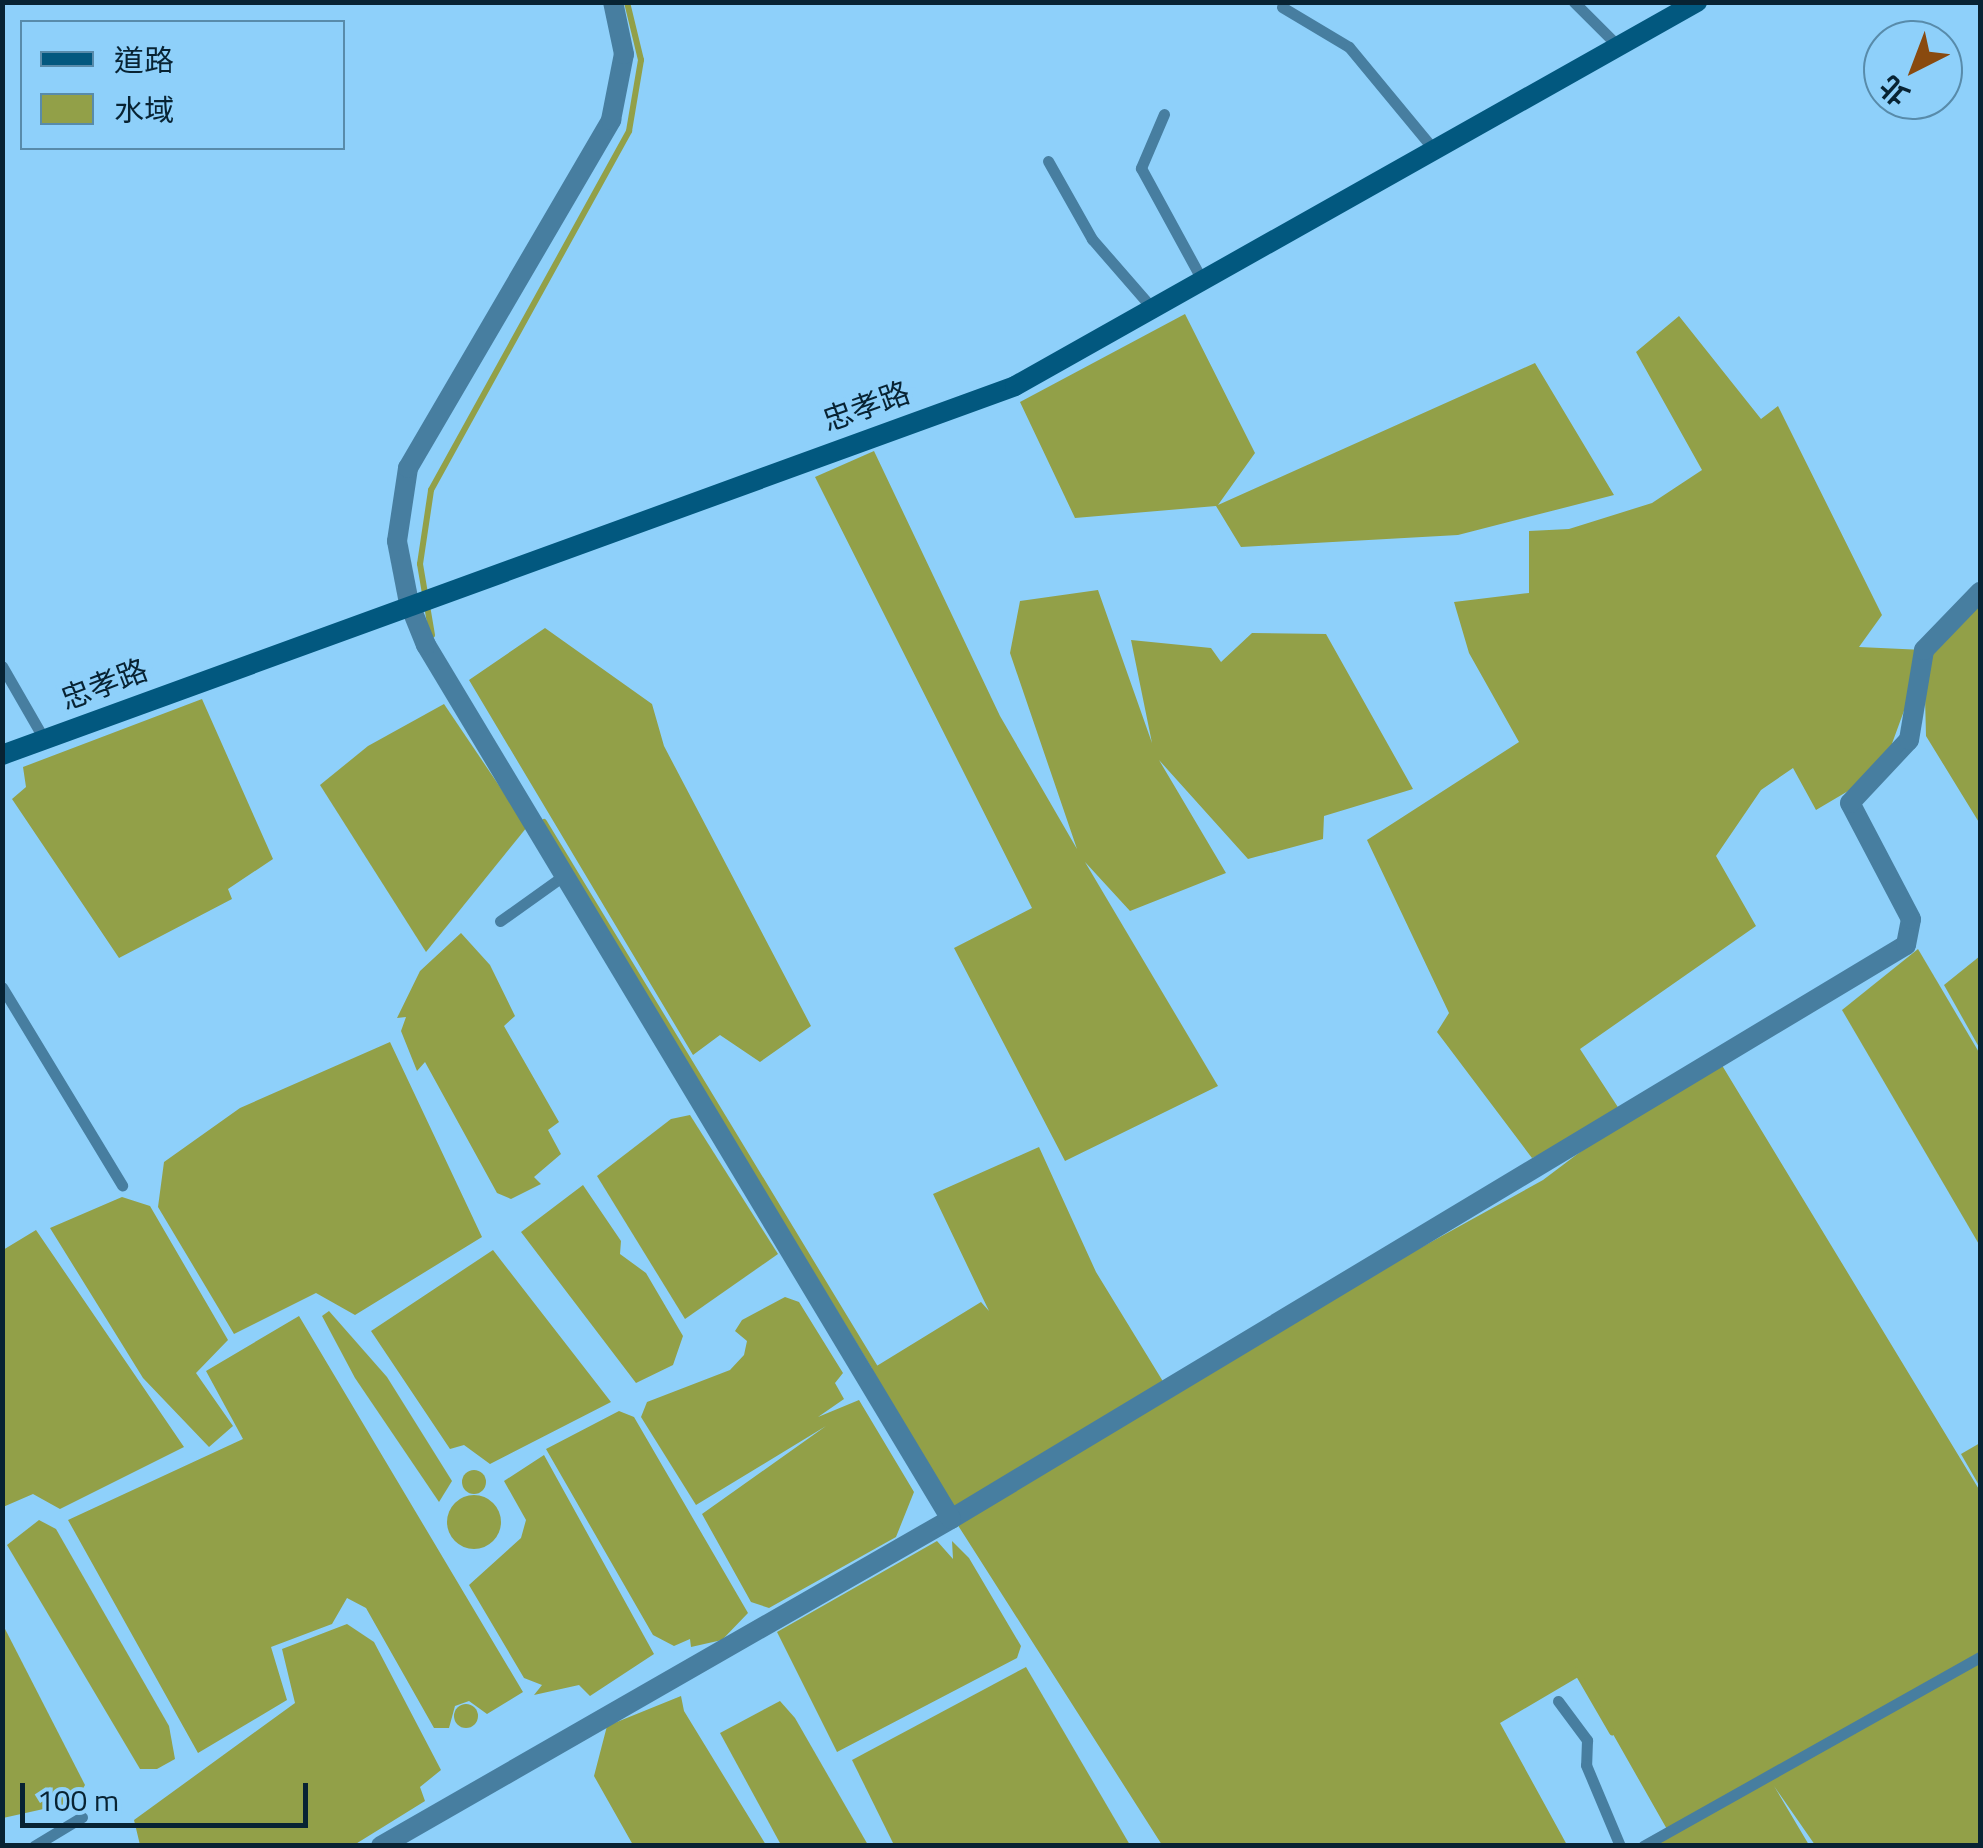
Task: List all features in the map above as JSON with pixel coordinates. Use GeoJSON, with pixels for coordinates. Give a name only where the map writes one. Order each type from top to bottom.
{"type":"FeatureCollection","features":[{"type":"Feature","properties":{"kind":"street"},"geometry":{"type":"LineString","coordinates":[[613,2],[624,54],[611,120],[408,468],[397,541],[409,603],[951,1519]]}},
{"type":"Feature","properties":{"kind":"street","name":"忠孝路"},"geometry":{"type":"LineString","coordinates":[[2,755],[409,603],[1014,386],[1435,151],[1617,45],[1671,8],[1698,2]]}},
{"type":"Feature","properties":{"kind":"street"},"geometry":{"type":"LineString","coordinates":[[382,1846],[951,1519],[1906,945],[1911,919],[1850,803],[1909,740],[1924,650],[1980,592]]}},
{"type":"Feature","properties":{"kind":"lane"},"geometry":{"type":"LineString","coordinates":[[1574,2],[1617,45]]}},
{"type":"Feature","properties":{"kind":"lane"},"geometry":{"type":"LineString","coordinates":[[1282,8],[1349,47],[1435,151]]}},
{"type":"Feature","properties":{"kind":"lane"},"geometry":{"type":"LineString","coordinates":[[1164,114],[1141,168],[1202,280]]}},
{"type":"Feature","properties":{"kind":"lane"},"geometry":{"type":"LineString","coordinates":[[1048,161],[1092,239],[1152,308]]}},
{"type":"Feature","properties":{"kind":"lane"},"geometry":{"type":"LineString","coordinates":[[2,666],[44,739]]}},
{"type":"Feature","properties":{"kind":"lane"},"geometry":{"type":"LineString","coordinates":[[500,921],[566,874]]}},
{"type":"Feature","properties":{"kind":"lane"},"geometry":{"type":"LineString","coordinates":[[2,987],[122,1185]]}},
{"type":"Feature","properties":{"kind":"lane"},"geometry":{"type":"LineString","coordinates":[[1643,1846],[1980,1656]]}},
{"type":"Feature","properties":{"kind":"lane"},"geometry":{"type":"LineString","coordinates":[[1558,1700],[1586,1740],[1586,1765],[1620,1846]]}},
{"type":"Feature","properties":{"kind":"lane"},"geometry":{"type":"LineString","coordinates":[[34,1846],[82,1817]]}},
{"type":"Feature","properties":{"kind":"water"},"geometry":{"type":"Polygon","coordinates":[[[1185,314],[1255,453],[1218,505],[1535,363],[1614,495],[1458,535],[1241,547],[1216,506],[1075,518],[1020,402],[1185,314]]]}},
{"type":"Feature","properties":{"kind":"water"},"geometry":{"type":"Polygon","coordinates":[[[1679,316],[1761,419],[1778,406],[1882,615],[1859,647],[1924,650],[1980,588],[1980,824],[1926,736],[1924,656],[1882,771],[1816,810],[1793,768],[1761,790],[1716,856],[1756,926],[1580,1049],[1625,1118],[1720,1062],[1980,1491],[1980,1845],[1815,1845],[1774,1786],[1809,1845],[1644,1845],[1668,1831],[1580,1676],[1500,1723],[1567,1845],[1162,1845],[862,1375],[981,1302],[989,1311],[933,1194],[1039,1147],[1096,1272],[1167,1388],[1543,1180],[1620,1122],[1532,1158],[1437,1032],[1449,1013],[1367,840],[1519,742],[1469,653],[1454,602],[1529,593],[1529,531],[1569,529],[1652,503],[1702,470],[1636,352],[1679,316]]]}},
{"type":"Feature","properties":{"kind":"water"},"geometry":{"type":"Polygon","coordinates":[[[874,451],[1000,716],[1077,849],[1010,653],[1020,601],[1098,590],[1152,743],[1131,640],[1211,648],[1221,662],[1252,633],[1326,634],[1413,789],[1324,816],[1323,839],[1248,859],[1159,760],[1226,873],[1130,911],[1085,862],[1218,1086],[1065,1161],[954,948],[1032,908],[815,477],[874,451]]]}},
{"type":"Feature","properties":{"kind":"water"},"geometry":{"type":"Polygon","coordinates":[[[545,628],[652,704],[664,746],[811,1026],[760,1062],[720,1035],[693,1055],[469,680],[545,628]]]}},
{"type":"Feature","properties":{"kind":"water"},"geometry":{"type":"Polygon","coordinates":[[[202,699],[273,859],[228,889],[232,899],[119,958],[12,799],[26,787],[23,767],[202,699]]]}},
{"type":"Feature","properties":{"kind":"water"},"geometry":{"type":"Polygon","coordinates":[[[444,704],[527,827],[426,952],[320,785],[368,746],[444,704]]]}},
{"type":"Feature","properties":{"kind":"water"},"geometry":{"type":"Polygon","coordinates":[[[461,933],[490,965],[515,1016],[504,1026],[559,1122],[548,1130],[561,1154],[534,1177],[541,1184],[511,1199],[497,1193],[425,1062],[417,1071],[401,1031],[406,1017],[397,1018],[420,971],[461,933]]]}},
{"type":"Feature","properties":{"kind":"water"},"geometry":{"type":"Polygon","coordinates":[[[1918,949],[1980,1054],[1980,1246],[1842,1010],[1918,949]]]}},
{"type":"Feature","properties":{"kind":"water"},"geometry":{"type":"Polygon","coordinates":[[[1980,956],[1980,1049],[1944,985],[1980,956]]]}},
{"type":"Feature","properties":{"kind":"water"},"geometry":{"type":"Polygon","coordinates":[[[390,1042],[482,1237],[355,1315],[316,1293],[234,1334],[158,1207],[164,1162],[240,1108],[390,1042]]]}},
{"type":"Feature","properties":{"kind":"water"},"geometry":{"type":"Polygon","coordinates":[[[690,1115],[778,1254],[685,1319],[597,1176],[671,1119],[690,1115]]]}},
{"type":"Feature","properties":{"kind":"water"},"geometry":{"type":"Polygon","coordinates":[[[583,1185],[621,1241],[620,1254],[646,1273],[683,1336],[673,1365],[636,1383],[521,1232],[583,1185]]]}},
{"type":"Feature","properties":{"kind":"water"},"geometry":{"type":"Polygon","coordinates":[[[122,1197],[150,1206],[228,1340],[196,1373],[233,1426],[209,1447],[143,1378],[50,1228],[122,1197]]]}},
{"type":"Feature","properties":{"kind":"water"},"geometry":{"type":"Polygon","coordinates":[[[36,1230],[184,1447],[60,1509],[33,1494],[3,1507],[3,1250],[36,1230]]]}},
{"type":"Feature","properties":{"kind":"water"},"geometry":{"type":"Polygon","coordinates":[[[493,1250],[611,1402],[490,1464],[464,1445],[450,1449],[371,1331],[493,1250]]]}},
{"type":"Feature","properties":{"kind":"water"},"geometry":{"type":"Polygon","coordinates":[[[785,1297],[799,1302],[843,1373],[835,1383],[844,1399],[818,1417],[859,1400],[914,1492],[896,1537],[769,1608],[751,1602],[702,1514],[826,1426],[696,1505],[641,1417],[647,1402],[730,1370],[744,1355],[747,1341],[735,1331],[742,1320],[785,1297]]]}},
{"type":"Feature","properties":{"kind":"water"},"geometry":{"type":"Polygon","coordinates":[[[329,1311],[387,1377],[452,1481],[439,1502],[355,1378],[322,1316],[329,1311]]]}},
{"type":"Feature","properties":{"kind":"water"},"geometry":{"type":"Polygon","coordinates":[[[299,1316],[523,1692],[487,1714],[469,1701],[455,1706],[449,1728],[434,1728],[366,1608],[347,1598],[332,1624],[271,1647],[287,1700],[198,1753],[68,1520],[243,1439],[206,1371],[299,1316]]]}},
{"type":"Feature","properties":{"kind":"water"},"geometry":{"type":"Polygon","coordinates":[[[619,1411],[634,1417],[748,1613],[722,1640],[691,1647],[690,1639],[674,1646],[653,1635],[546,1449],[619,1411]]]}},
{"type":"Feature","properties":{"kind":"water"},"geometry":{"type":"Polygon","coordinates":[[[1980,1443],[1980,1487],[1961,1454],[1980,1443]]]}},
{"type":"Feature","properties":{"kind":"water"},"geometry":{"type":"Polygon","coordinates":[[[544,1455],[654,1654],[590,1696],[579,1685],[534,1695],[542,1685],[524,1678],[469,1585],[521,1538],[526,1520],[504,1481],[544,1455]]]}},
{"type":"Feature","properties":{"kind":"water"},"geometry":{"type":"Polygon","coordinates":[[[474,1470],[486,1482],[474,1494],[462,1482],[474,1470]]]}},
{"type":"Feature","properties":{"kind":"water"},"geometry":{"type":"Polygon","coordinates":[[[474,1495],[493,1503],[501,1522],[493,1541],[474,1549],[455,1541],[447,1522],[455,1503],[474,1495]]]}},
{"type":"Feature","properties":{"kind":"water"},"geometry":{"type":"Polygon","coordinates":[[[39,1520],[56,1529],[169,1726],[175,1759],[157,1769],[140,1769],[7,1545],[39,1520]]]}},
{"type":"Feature","properties":{"kind":"water"},"geometry":{"type":"Polygon","coordinates":[[[937,1541],[953,1559],[952,1541],[969,1558],[1021,1646],[1017,1658],[837,1752],[777,1632],[937,1541]]]}},
{"type":"Feature","properties":{"kind":"water"},"geometry":{"type":"Polygon","coordinates":[[[347,1624],[374,1642],[441,1770],[420,1787],[425,1801],[354,1845],[140,1845],[134,1820],[295,1703],[282,1649],[347,1624]]]}},
{"type":"Feature","properties":{"kind":"water"},"geometry":{"type":"Polygon","coordinates":[[[3,1625],[85,1785],[75,1802],[3,1818],[3,1625]]]}},
{"type":"Feature","properties":{"kind":"water"},"geometry":{"type":"Polygon","coordinates":[[[1026,1667],[1130,1845],[894,1845],[852,1760],[1026,1667]]]}},
{"type":"Feature","properties":{"kind":"water"},"geometry":{"type":"Polygon","coordinates":[[[681,1696],[684,1711],[766,1845],[633,1845],[594,1776],[607,1726],[681,1696]]]}},
{"type":"Feature","properties":{"kind":"water"},"geometry":{"type":"Polygon","coordinates":[[[780,1701],[795,1718],[868,1845],[781,1845],[720,1733],[780,1701]]]}},
{"type":"Feature","properties":{"kind":"water"},"geometry":{"type":"Polygon","coordinates":[[[466,1704],[475,1707],[475,1725],[466,1728],[457,1725],[454,1716],[457,1707],[466,1704]]]}},
{"type":"Feature","properties":{"kind":"waterway"},"geometry":{"type":"LineString","coordinates":[[432,635],[420,564],[431,490],[629,131],[641,60],[627,2]]}},
{"type":"Feature","properties":{"kind":"waterway"},"geometry":{"type":"LineString","coordinates":[[544,822],[877,1371]]}},
{"type":"Feature","properties":{"kind":"waterway"},"geometry":{"type":"LineString","coordinates":[[1576,1670],[1612,1732]]}}]}
